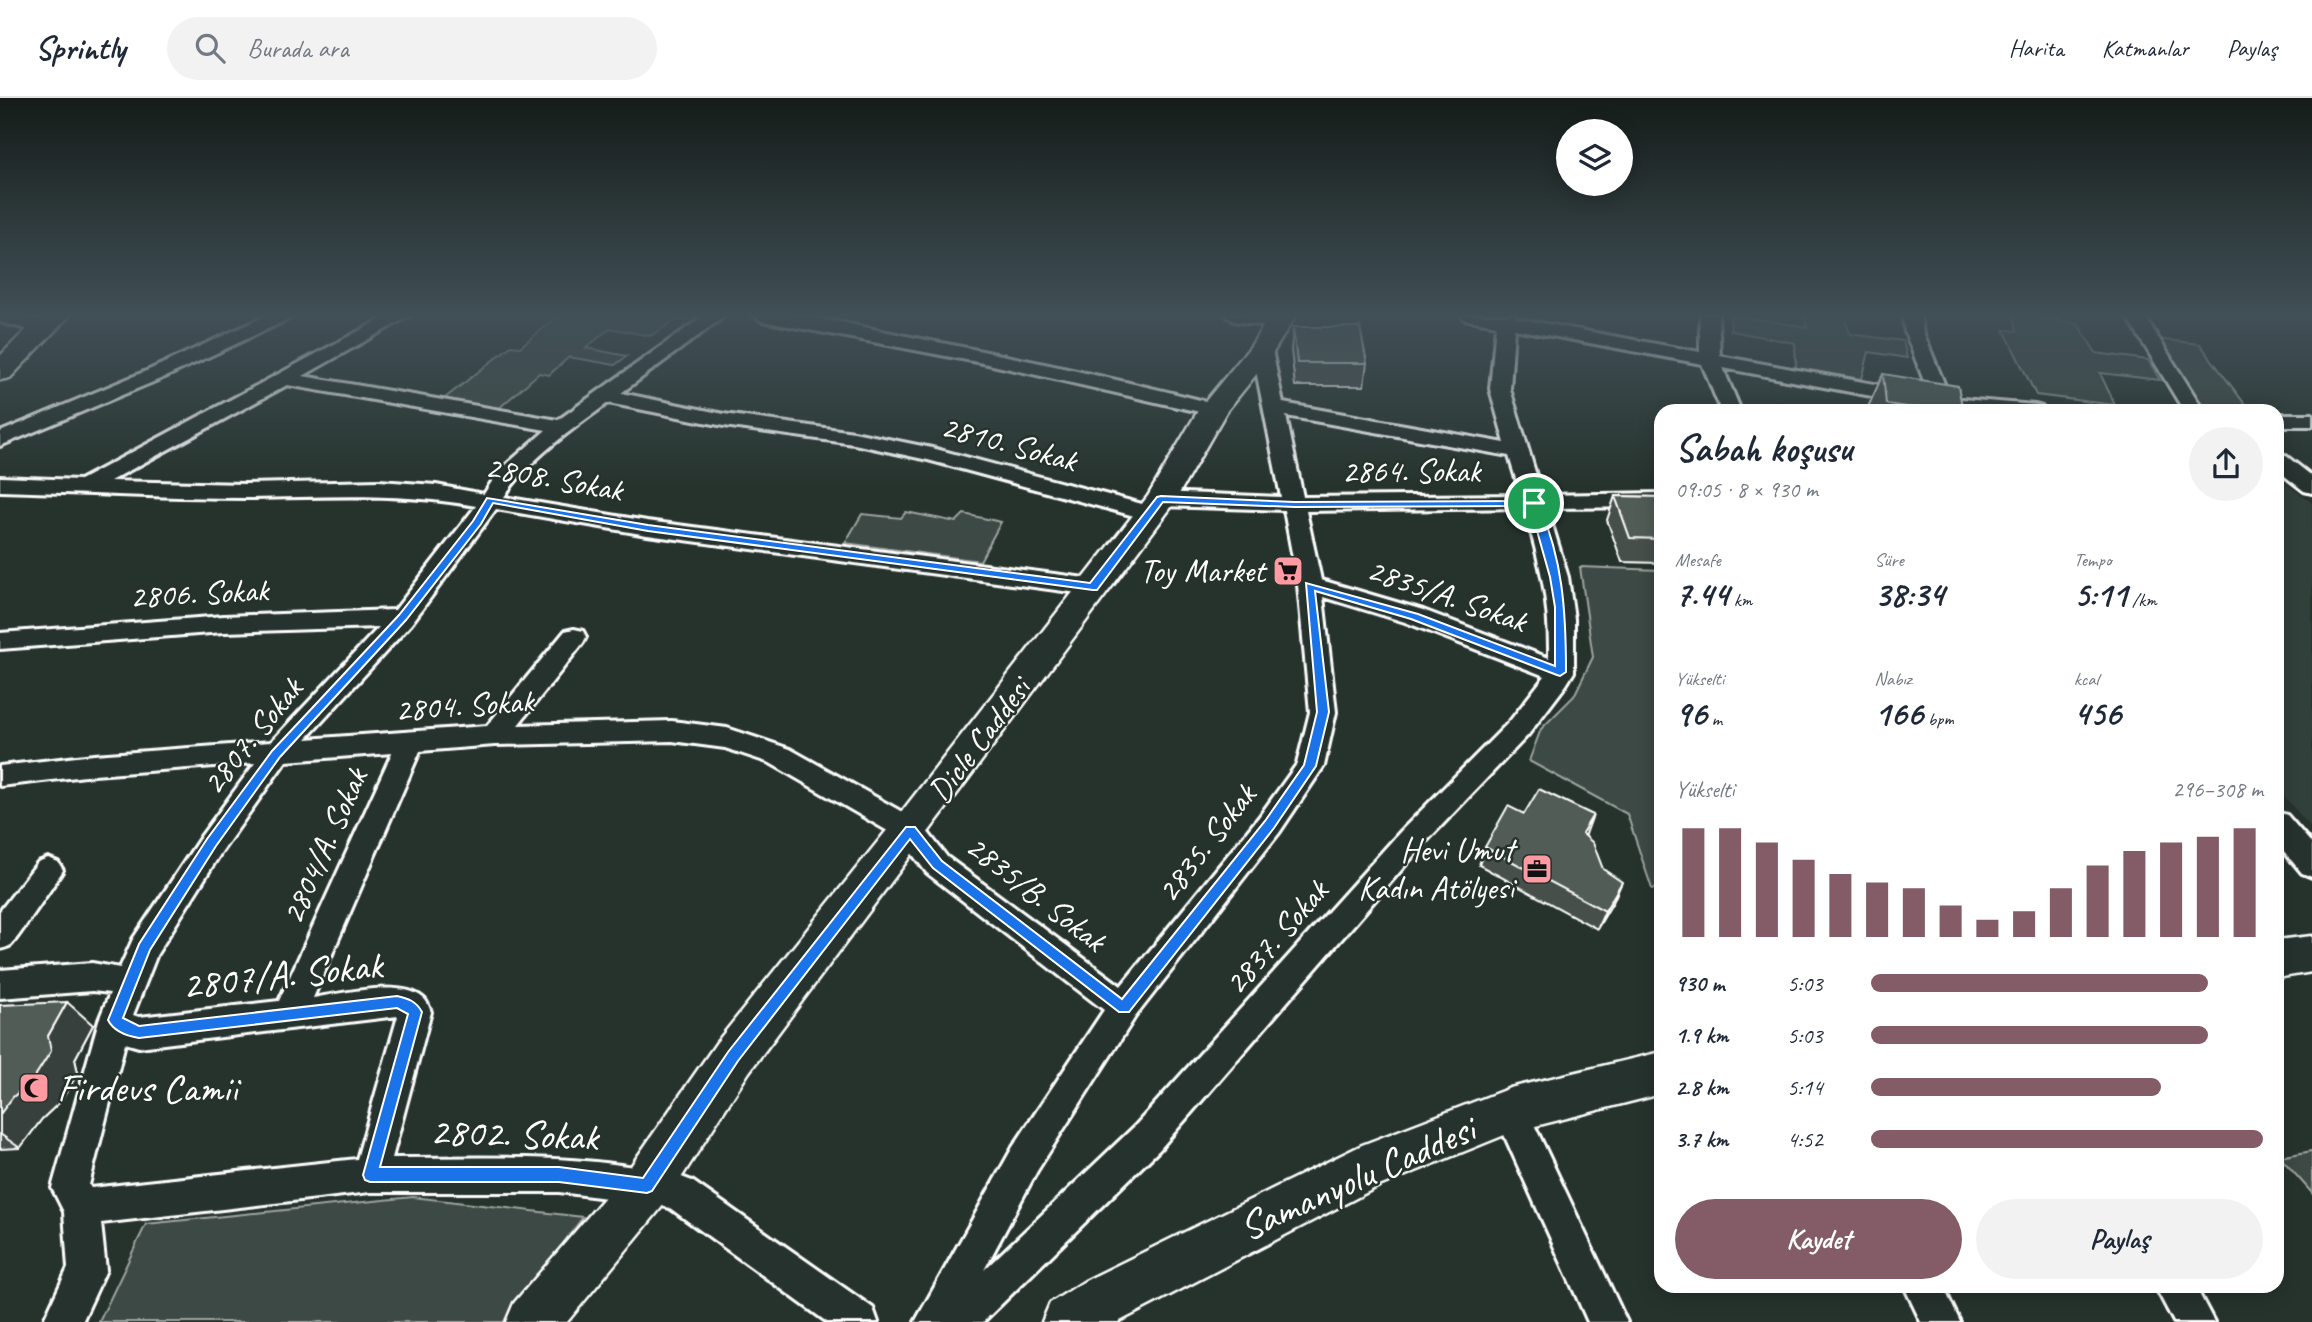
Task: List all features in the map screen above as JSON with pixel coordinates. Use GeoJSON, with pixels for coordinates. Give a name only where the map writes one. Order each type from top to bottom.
{"type":"FeatureCollection","features":[{"type":"Feature","properties":{"kind":"street"},"geometry":{"type":"LineString","coordinates":[[0,440],[160,372]]}},
{"type":"Feature","properties":{"kind":"street"},"geometry":{"type":"LineString","coordinates":[[84,486],[298,372]]}},
{"type":"Feature","properties":{"kind":"street","name":"2807. Sokak"},"geometry":{"type":"LineString","coordinates":[[62,1322],[87,1270],[82,1207],[70,1188],[115,1020],[144,948],[212,843],[276,754],[402,618],[477,522],[506,477],[562,427],[637,372]]}},
{"type":"Feature","properties":{"kind":"street"},"geometry":{"type":"LineString","coordinates":[[1061,372],[1213,409]]}},
{"type":"Feature","properties":{"kind":"street","name":"Dicle Caddesi"},"geometry":{"type":"LineString","coordinates":[[533,1322],[647,1186],[733,1057],[911,830],[1155,506],[1213,409],[1241,372]]}},
{"type":"Feature","properties":{"kind":"street","name":"2835. Sokak"},"geometry":{"type":"LineString","coordinates":[[934,1322],[1025,1159],[1124,1007],[1269,825],[1310,766],[1323,712],[1310,585],[1275,408],[1275,372]]}},
{"type":"Feature","properties":{"kind":"street","name":"2837. Sokak"},"geometry":{"type":"LineString","coordinates":[[956,1322],[1147,1138],[1411,839],[1545,698],[1560,672],[1562,619],[1559,597],[1500,389],[1501,372]]}},
{"type":"Feature","properties":{"kind":"street"},"geometry":{"type":"LineString","coordinates":[[1715,372],[1728,404]]}},
{"type":"Feature","properties":{"kind":"street"},"geometry":{"type":"LineString","coordinates":[[1771,372],[1930,404]]}},
{"type":"Feature","properties":{"kind":"street"},"geometry":{"type":"LineString","coordinates":[[1931,372],[1944,404]]}},
{"type":"Feature","properties":{"kind":"street"},"geometry":{"type":"LineString","coordinates":[[2170,372],[2190,404]]}},
{"type":"Feature","properties":{"kind":"street"},"geometry":{"type":"LineString","coordinates":[[286,379],[562,427]]}},
{"type":"Feature","properties":{"kind":"street","name":"2810. Sokak"},"geometry":{"type":"LineString","coordinates":[[604,396],[724,420],[853,438],[932,454],[1016,479],[1155,506]]}},
{"type":"Feature","properties":{"kind":"street"},"geometry":{"type":"LineString","coordinates":[[1275,408],[1517,451]]}},
{"type":"Feature","properties":{"kind":"street"},"geometry":{"type":"LineString","coordinates":[[2284,420],[2312,420]]}},
{"type":"Feature","properties":{"kind":"street"},"geometry":{"type":"LineString","coordinates":[[2284,465],[2312,486]]}},
{"type":"Feature","properties":{"kind":"street","name":"2808. Sokak"},"geometry":{"type":"LineString","coordinates":[[0,484],[245,491],[379,488],[491,500],[648,528],[1093,587]]}},
{"type":"Feature","properties":{"kind":"street","name":"2864. Sokak"},"geometry":{"type":"LineString","coordinates":[[1155,506],[1654,500]]}},
{"type":"Feature","properties":{"kind":"street","name":"2835/A. Sokak"},"geometry":{"type":"LineString","coordinates":[[1310,585],[1414,616],[1560,672]]}},
{"type":"Feature","properties":{"kind":"street","name":"2806. Sokak"},"geometry":{"type":"LineString","coordinates":[[0,641],[224,624],[402,618]]}},
{"type":"Feature","properties":{"kind":"street"},"geometry":{"type":"LineString","coordinates":[[495,735],[575,637]]}},
{"type":"Feature","properties":{"kind":"street","name":"2804. Sokak"},"geometry":{"type":"LineString","coordinates":[[0,776],[94,765],[276,754],[495,735],[672,731],[727,737],[779,756],[911,830]]}},
{"type":"Feature","properties":{"kind":"street","name":"2804/A. Sokak"},"geometry":{"type":"LineString","coordinates":[[289,1016],[409,744]]}},
{"type":"Feature","properties":{"kind":"street","name":"2835/B. Sokak"},"geometry":{"type":"LineString","coordinates":[[911,830],[937,865],[1124,1007]]}},
{"type":"Feature","properties":{"kind":"street"},"geometry":{"type":"LineString","coordinates":[[2284,831],[2312,865]]}},
{"type":"Feature","properties":{"kind":"street"},"geometry":{"type":"LineString","coordinates":[[0,936],[33,887],[48,870]]}},
{"type":"Feature","properties":{"kind":"street"},"geometry":{"type":"LineString","coordinates":[[2284,958],[2312,954]]}},
{"type":"Feature","properties":{"kind":"street"},"geometry":{"type":"LineString","coordinates":[[0,984],[92,977],[130,983]]}},
{"type":"Feature","properties":{"kind":"street","name":"2807/A. Sokak"},"geometry":{"type":"LineString","coordinates":[[115,1020],[128,1030],[139,1032],[397,1002],[410,1006],[415,1012],[370,1175]]}},
{"type":"Feature","properties":{"kind":"street","name":"Samanyolu Caddesi"},"geometry":{"type":"LineString","coordinates":[[1069,1322],[1104,1300],[1362,1168],[1510,1110],[1654,1075]]}},
{"type":"Feature","properties":{"kind":"street"},"geometry":{"type":"LineString","coordinates":[[1510,1110],[1608,1322]]}},
{"type":"Feature","properties":{"kind":"street","name":"2802. Sokak"},"geometry":{"type":"LineString","coordinates":[[82,1207],[370,1175],[559,1175],[647,1186],[679,1193],[859,1322]]}},
{"type":"Feature","properties":{"kind":"street"},"geometry":{"type":"LineString","coordinates":[[1926,1293],[1941,1322]]}},
{"type":"Feature","properties":{"kind":"street"},"geometry":{"type":"LineString","coordinates":[[2178,1293],[2195,1322]]}},
{"type":"Feature","properties":{"kind":"shaded area"},"geometry":{"type":"Polygon","coordinates":[[[478,372],[552,372],[549,375],[539,373],[497,410],[445,398],[478,372]]]}},
{"type":"Feature","properties":{"kind":"shaded area"},"geometry":{"type":"Polygon","coordinates":[[[1821,372],[1864,372],[1862,379],[1821,372]]]}},
{"type":"Feature","properties":{"kind":"shaded area"},"geometry":{"type":"Polygon","coordinates":[[[2025,372],[2155,372],[2160,380],[2100,373],[2115,404],[2036,395],[2025,372]]]}},
{"type":"Feature","properties":{"kind":"shaded area"},"geometry":{"type":"Polygon","coordinates":[[[2179,372],[2221,372],[2245,404],[2199,404],[2179,372]]]}},
{"type":"Feature","properties":{"kind":"shaded area"},"geometry":{"type":"Polygon","coordinates":[[[2284,482],[2312,503],[2312,829],[2284,796],[2284,482]]]}},
{"type":"Feature","properties":{"kind":"shaded area"},"geometry":{"type":"Polygon","coordinates":[[[906,512],[956,522],[964,514],[1001,522],[980,561],[845,543],[862,514],[901,518],[906,512]]]}},
{"type":"Feature","properties":{"kind":"shaded area"},"geometry":{"type":"Polygon","coordinates":[[[1580,567],[1654,570],[1654,889],[1627,814],[1529,761],[1541,729],[1574,696],[1593,657],[1580,567]]]}},
{"type":"Feature","properties":{"kind":"shaded area"},"geometry":{"type":"Polygon","coordinates":[[[2312,1151],[2312,1193],[2284,1162],[2284,1156],[2312,1151]]]}},
{"type":"Feature","properties":{"kind":"shaded area"},"geometry":{"type":"Polygon","coordinates":[[[413,1197],[583,1217],[504,1322],[99,1322],[146,1224],[413,1197]]]}},
{"type":"Feature","properties":{"kind":"building"},"geometry":{"type":"Polygon","coordinates":[[[1883,374],[1958,386],[1962,404],[1886,404],[1883,374]]]}},
{"type":"Feature","properties":{"kind":"building"},"geometry":{"type":"Polygon","coordinates":[[[1615,496],[1654,497],[1654,539],[1630,538],[1615,496]]]}},
{"type":"Feature","properties":{"kind":"building","name":"Hevi Umut Kadın Atölyesi"},"geometry":{"type":"Polygon","coordinates":[[[1539,789],[1593,815],[1582,833],[1593,843],[1603,869],[1622,882],[1605,911],[1485,847],[1508,806],[1524,814],[1539,789]]]}},
{"type":"Feature","properties":{"kind":"building"},"geometry":{"type":"Polygon","coordinates":[[[67,1002],[48,1036],[51,1051],[32,1081],[13,1097],[0,1114],[0,1005],[67,1002]]]}},
{"type":"Feature","properties":{"kind":"place","name":"Toy Market"},"geometry":{"type":"Point","coordinates":[1288,571]}},
{"type":"Feature","properties":{"kind":"place","name":"Hevi Umut Kadın Atölyesi"},"geometry":{"type":"Point","coordinates":[1537,869]}},
{"type":"Feature","properties":{"kind":"place","name":"Firdevs Camii"},"geometry":{"type":"Point","coordinates":[34,1088]}},
{"type":"Feature","properties":{"kind":"route"},"geometry":{"type":"LineString","coordinates":[[1161,499],[1295,505],[1534,503],[1556,577],[1562,619],[1560,672],[1414,616],[1310,585],[1323,712],[1310,766],[1269,825],[1124,1007],[937,865],[911,830],[733,1057],[647,1186],[559,1175],[370,1175],[415,1012],[410,1006],[397,1002],[139,1032],[128,1030],[115,1020],[144,948],[212,843],[276,754],[402,618],[491,500],[648,528],[1093,587],[1161,499]]}}]}
